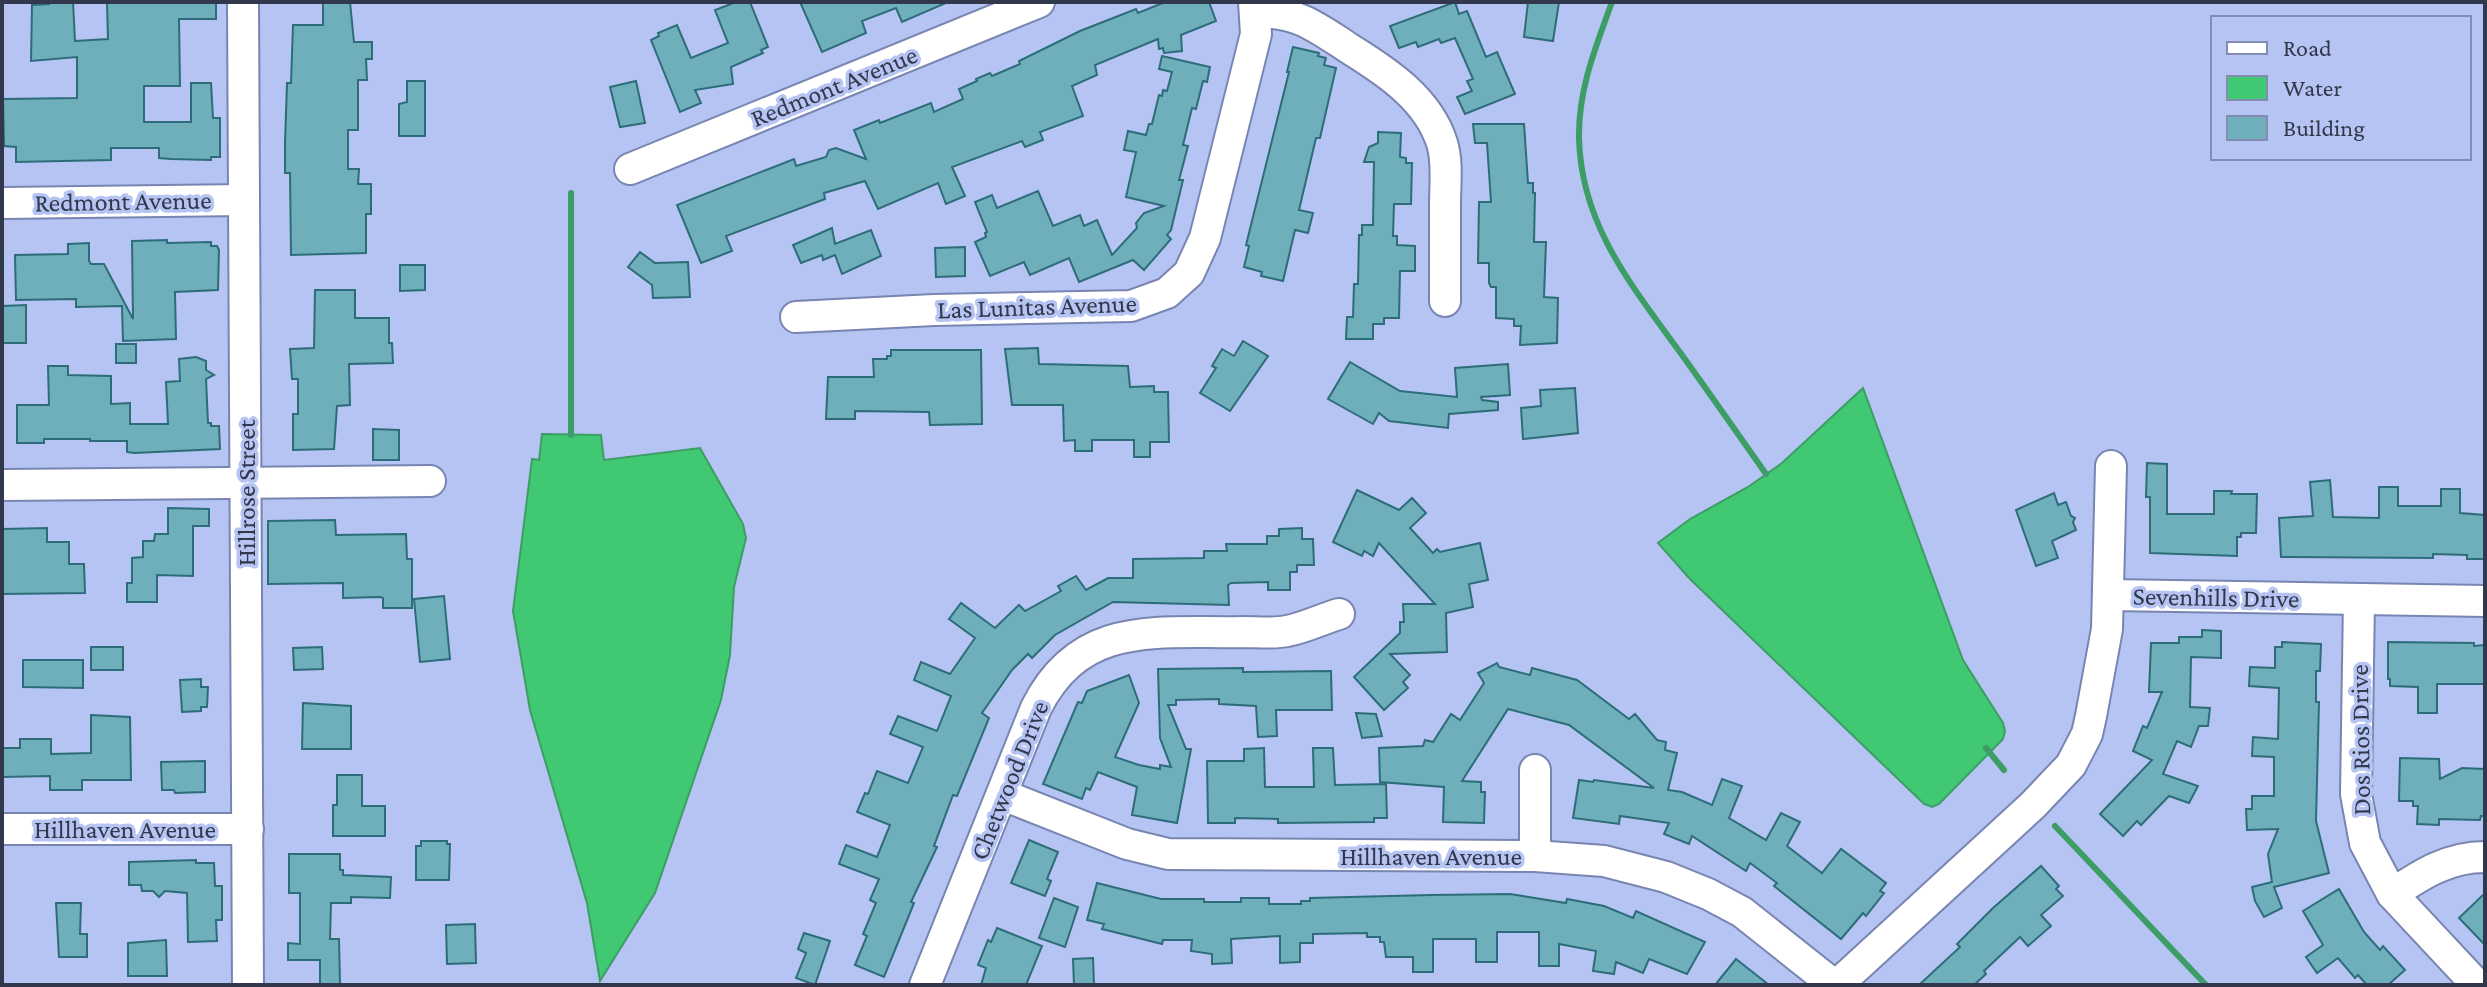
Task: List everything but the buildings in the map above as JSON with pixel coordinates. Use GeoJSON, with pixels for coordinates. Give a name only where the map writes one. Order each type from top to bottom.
{"type":"FeatureCollection","features":[{"type":"Feature","properties":{"kind":"street","name":"Hillrose Street"},"geometry":{"type":"LineString","coordinates":[[243,2],[248,985]]}},
{"type":"Feature","properties":{"kind":"street","name":"Redmont Avenue"},"geometry":{"type":"LineString","coordinates":[[630,169],[1039,2]]}},
{"type":"Feature","properties":{"kind":"street"},"geometry":{"type":"LineString","coordinates":[[1255,7],[1297,16],[1322,31],[1406,89],[1429,117],[1442,144],[1446,174],[1445,301]]}},
{"type":"Feature","properties":{"kind":"street","name":"Las Lunitas Avenue"},"geometry":{"type":"LineString","coordinates":[[796,317],[934,310],[1131,306],[1167,293],[1189,273],[1205,238],[1256,34],[1255,7]]}},
{"type":"Feature","properties":{"kind":"street","name":"Redmont Avenue"},"geometry":{"type":"LineString","coordinates":[[2,203],[244,200]]}},
{"type":"Feature","properties":{"kind":"street"},"geometry":{"type":"LineString","coordinates":[[2109,595],[2111,466]]}},
{"type":"Feature","properties":{"kind":"street"},"geometry":{"type":"LineString","coordinates":[[2,485],[430,481]]}},
{"type":"Feature","properties":{"kind":"street","name":"Sevenhills Drive"},"geometry":{"type":"LineString","coordinates":[[1835,985],[2033,805],[2071,765],[2087,734],[2107,629],[2109,595],[2485,601]]}},
{"type":"Feature","properties":{"kind":"street","name":"Dos Rios Drive"},"geometry":{"type":"LineString","coordinates":[[2359,599],[2356,794],[2365,843],[2392,894],[2477,985]]}},
{"type":"Feature","properties":{"kind":"street","name":"Chetwood Drive"},"geometry":{"type":"LineString","coordinates":[[925,985],[1045,689],[1057,672],[1097,645],[1137,635],[1286,632],[1339,614]]}},
{"type":"Feature","properties":{"kind":"street"},"geometry":{"type":"LineString","coordinates":[[1535,770],[1535,856]]}},
{"type":"Feature","properties":{"kind":"street","name":"Hillhaven Avenue"},"geometry":{"type":"LineString","coordinates":[[1003,795],[1127,844],[1168,854],[1535,856],[1604,861],[1666,877],[1742,912],[1835,985]]}},
{"type":"Feature","properties":{"kind":"street","name":"Hillhaven Avenue"},"geometry":{"type":"LineString","coordinates":[[2,829],[248,829]]}},
{"type":"Feature","properties":{"kind":"street"},"geometry":{"type":"LineString","coordinates":[[2392,894],[2445,863],[2468,857],[2485,857]]}},
{"type":"Feature","properties":{"kind":"water"},"geometry":{"type":"Polygon","coordinates":[[[1863,388],[1963,660],[2005,731],[2003,739],[1939,804],[1932,807],[1924,804],[1689,578],[1658,543],[1690,519],[1748,487],[1782,463],[1863,388]]]}},
{"type":"Feature","properties":{"kind":"water"},"geometry":{"type":"Polygon","coordinates":[[[542,434],[601,435],[604,460],[700,448],[743,524],[746,538],[734,587],[730,655],[721,700],[655,893],[600,981],[587,903],[530,710],[513,611],[532,459],[539,460],[542,434]]]}},
{"type":"Feature","properties":{"kind":"waterway"},"geometry":{"type":"LineString","coordinates":[[1612,2],[1589,68],[1579,120],[1582,170],[1589,199],[1628,280],[1766,474]]}},
{"type":"Feature","properties":{"kind":"waterway"},"geometry":{"type":"LineString","coordinates":[[571,193],[571,435]]}},
{"type":"Feature","properties":{"kind":"waterway"},"geometry":{"type":"LineString","coordinates":[[1986,748],[2004,770]]}},
{"type":"Feature","properties":{"kind":"waterway"},"geometry":{"type":"LineString","coordinates":[[2055,826],[2206,985]]}}]}
